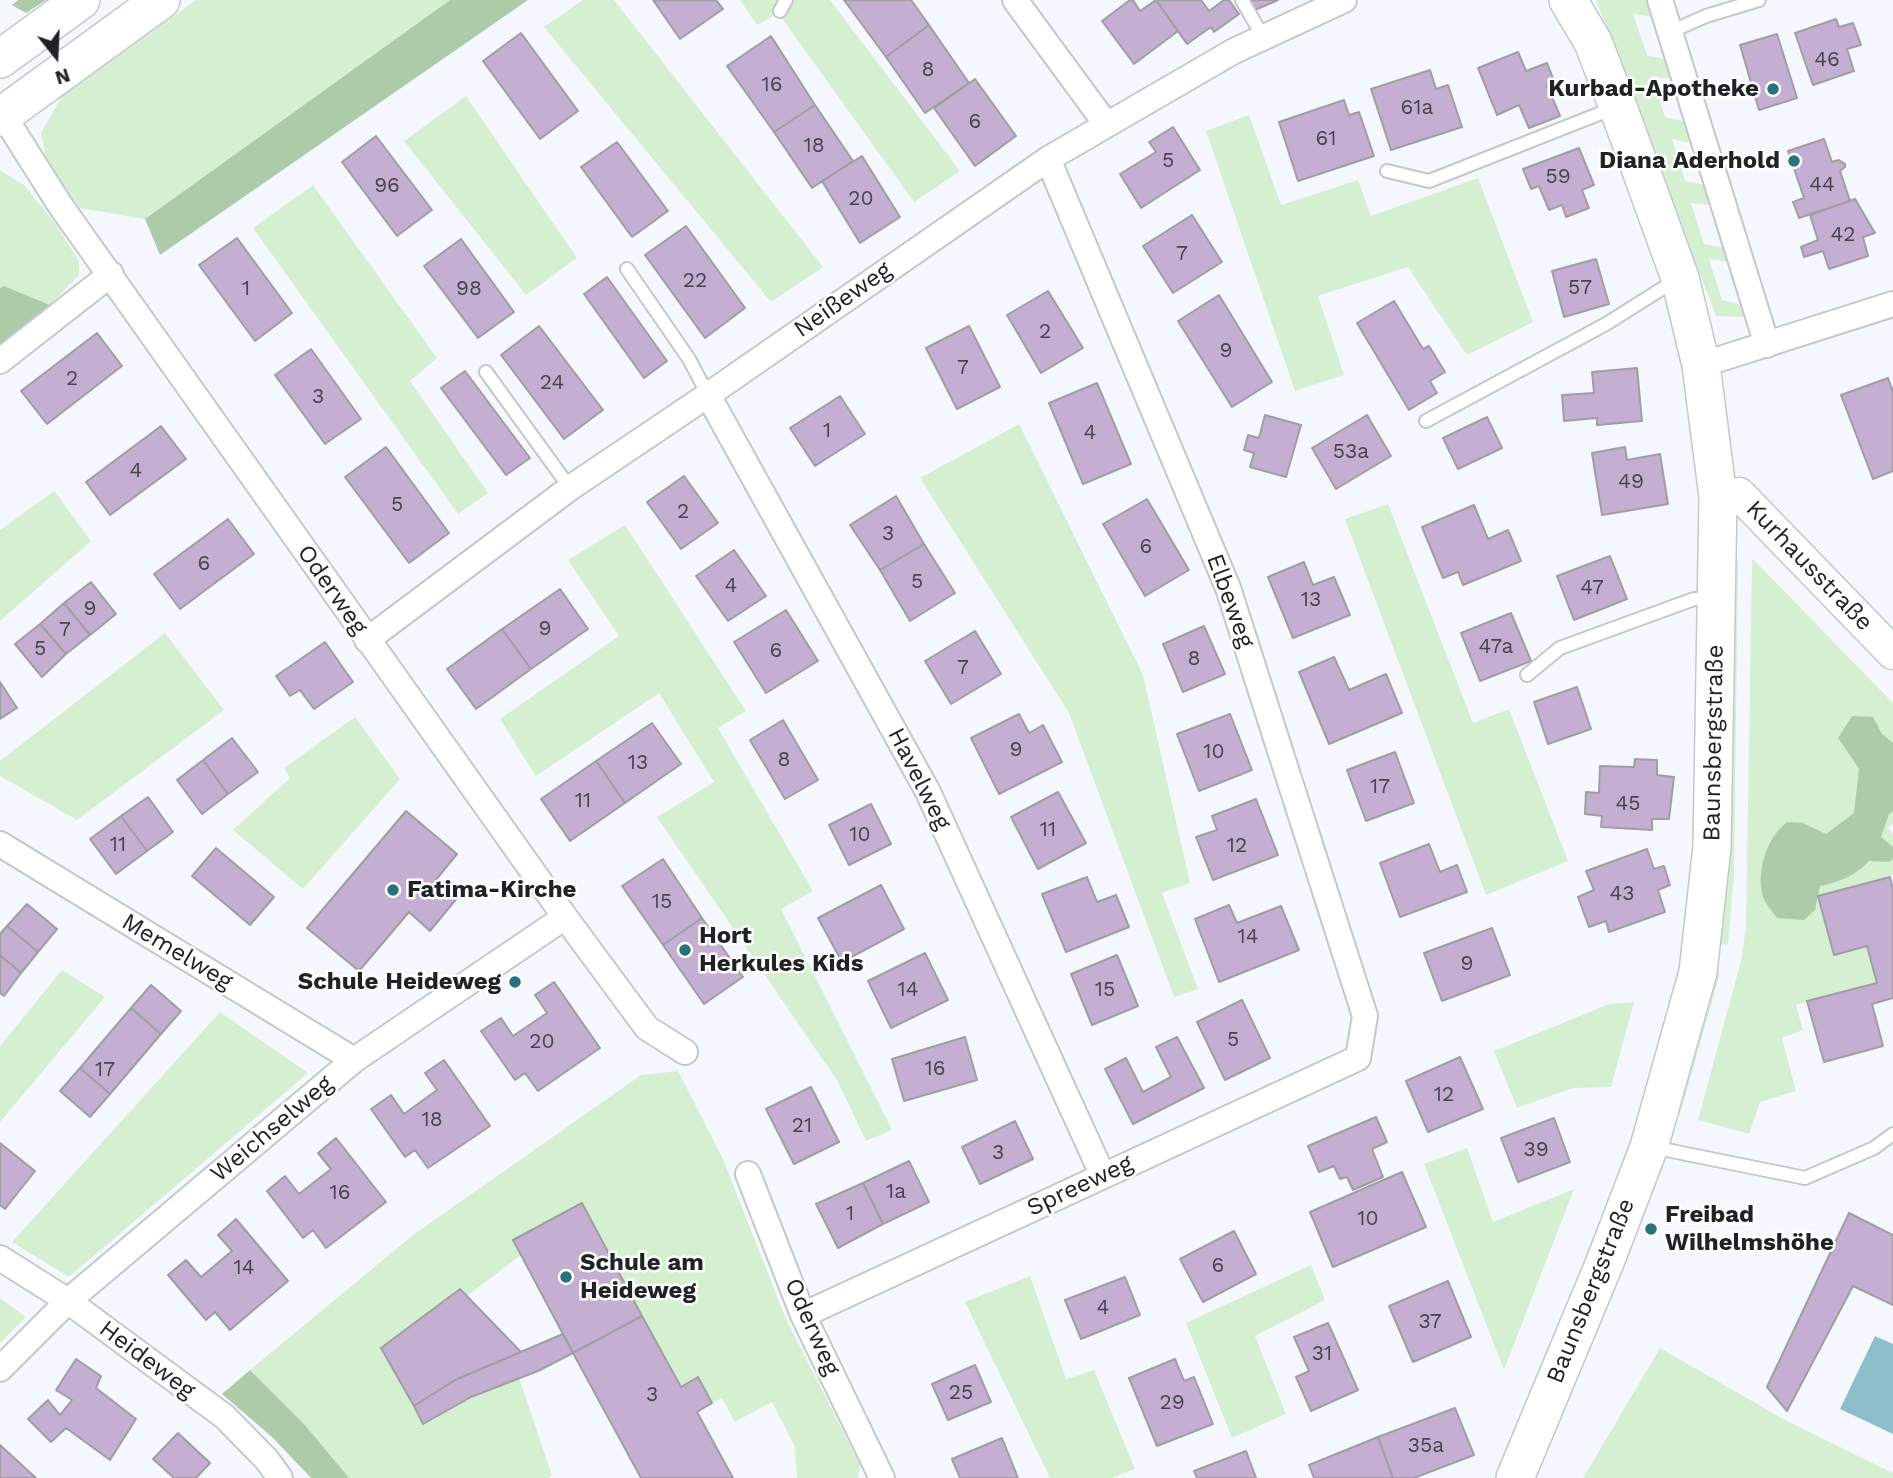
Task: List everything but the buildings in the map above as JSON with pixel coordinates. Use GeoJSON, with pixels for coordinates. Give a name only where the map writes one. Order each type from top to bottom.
{"type":"FeatureCollection","features":[{"type":"Feature","properties":{"kind":"main road"},"geometry":{"type":"LineString","coordinates":[[0,59],[81,0]]}},
{"type":"Feature","properties":{"kind":"main road"},"geometry":{"type":"LineString","coordinates":[[1,114],[161,0]]}},
{"type":"Feature","properties":{"kind":"main road","name":"Baunsbergstraße"},"geometry":{"type":"LineString","coordinates":[[1515,1478],[1605,1262],[1648,1147],[1698,972],[1712,847],[1718,497],[1701,365],[1680,278],[1618,107],[1592,42],[1568,0]]}},
{"type":"Feature","properties":{"kind":"street"},"geometry":{"type":"LineString","coordinates":[[1015,0],[1106,124]]}},
{"type":"Feature","properties":{"kind":"street","name":"Neißeweg"},"geometry":{"type":"LineString","coordinates":[[367,640],[570,488],[1048,159],[1234,51],[1344,0]]}},
{"type":"Feature","properties":{"kind":"street"},"geometry":{"type":"LineString","coordinates":[[1660,0],[1767,345]]}},
{"type":"Feature","properties":{"kind":"street","name":"Oderweg"},"geometry":{"type":"LineString","coordinates":[[1,114],[60,205],[565,916],[647,1028],[685,1052]]}},
{"type":"Feature","properties":{"kind":"street","name":"Elbeweg"},"geometry":{"type":"LineString","coordinates":[[1048,159],[1228,588],[1365,1016],[1358,1058]]}},
{"type":"Feature","properties":{"kind":"street"},"geometry":{"type":"LineString","coordinates":[[0,361],[111,274]]}},
{"type":"Feature","properties":{"kind":"street"},"geometry":{"type":"LineString","coordinates":[[1701,365],[1893,304]]}},
{"type":"Feature","properties":{"kind":"street","name":"Havelweg"},"geometry":{"type":"LineString","coordinates":[[708,395],[928,792],[1102,1176]]}},
{"type":"Feature","properties":{"kind":"street","name":"Kurhausstraße"},"geometry":{"type":"LineString","coordinates":[[1718,497],[1739,494],[1893,653]]}},
{"type":"Feature","properties":{"kind":"street","name":"Memelweg"},"geometry":{"type":"LineString","coordinates":[[0,844],[354,1060]]}},
{"type":"Feature","properties":{"kind":"street","name":"Weichselweg"},"geometry":{"type":"LineString","coordinates":[[0,1370],[68,1301],[354,1060],[565,916]]}},
{"type":"Feature","properties":{"kind":"street","name":"Spreeweg"},"geometry":{"type":"LineString","coordinates":[[803,1315],[1358,1058]]}},
{"type":"Feature","properties":{"kind":"street","name":"Oderweg"},"geometry":{"type":"LineString","coordinates":[[748,1174],[803,1315],[882,1478]]}},
{"type":"Feature","properties":{"kind":"street","name":"Heideweg"},"geometry":{"type":"LineString","coordinates":[[0,1258],[68,1301],[225,1418],[267,1460],[280,1478]]}},
{"type":"Feature","properties":{"kind":"lane"},"geometry":{"type":"LineString","coordinates":[[1242,0],[1263,37]]}},
{"type":"Feature","properties":{"kind":"lane"},"geometry":{"type":"LineString","coordinates":[[1670,32],[1706,16],[1759,0]]}},
{"type":"Feature","properties":{"kind":"lane"},"geometry":{"type":"LineString","coordinates":[[1387,171],[1429,181],[1618,107]]}},
{"type":"Feature","properties":{"kind":"lane"},"geometry":{"type":"LineString","coordinates":[[627,269],[689,359],[708,395]]}},
{"type":"Feature","properties":{"kind":"lane"},"geometry":{"type":"LineString","coordinates":[[1426,421],[1606,324],[1680,278]]}},
{"type":"Feature","properties":{"kind":"lane"},"geometry":{"type":"LineString","coordinates":[[486,372],[570,488]]}},
{"type":"Feature","properties":{"kind":"lane"},"geometry":{"type":"LineString","coordinates":[[1527,675],[1560,648],[1694,599],[1716,598]]}},
{"type":"Feature","properties":{"kind":"lane"},"geometry":{"type":"LineString","coordinates":[[1648,1147],[1805,1178],[1874,1148],[1893,1134]]}},
{"type":"Feature","properties":{"kind":"green space"},"geometry":{"type":"Polygon","coordinates":[[[18,0],[46,0],[26,13],[12,5],[18,0]]]}},
{"type":"Feature","properties":{"kind":"green space"},"geometry":{"type":"Polygon","coordinates":[[[196,0],[450,0],[145,219],[80,208],[48,167],[41,133],[62,96],[196,0]]]}},
{"type":"Feature","properties":{"kind":"green space"},"geometry":{"type":"Polygon","coordinates":[[[450,0],[528,0],[160,255],[145,219],[450,0]]]}},
{"type":"Feature","properties":{"kind":"green space"},"geometry":{"type":"Polygon","coordinates":[[[583,0],[614,0],[823,267],[771,302],[544,27],[583,0]]]}},
{"type":"Feature","properties":{"kind":"green space"},"geometry":{"type":"Polygon","coordinates":[[[740,0],[830,0],[960,171],[914,202],[778,13],[757,25],[740,0]]]}},
{"type":"Feature","properties":{"kind":"green space"},"geometry":{"type":"Polygon","coordinates":[[[1596,0],[1648,0],[1653,17],[1633,14],[1647,55],[1667,60],[1672,79],[1652,76],[1665,117],[1686,122],[1691,143],[1672,139],[1685,181],[1705,185],[1710,205],[1691,203],[1704,244],[1725,248],[1729,262],[1709,259],[1722,300],[1743,305],[1744,317],[1716,316],[1596,0]]]}},
{"type":"Feature","properties":{"kind":"green space"},"geometry":{"type":"Polygon","coordinates":[[[466,96],[577,258],[526,295],[404,141],[466,96]]]}},
{"type":"Feature","properties":{"kind":"green space"},"geometry":{"type":"Polygon","coordinates":[[[1249,115],[1281,205],[1358,180],[1371,216],[1478,178],[1533,322],[1467,355],[1408,267],[1318,296],[1344,375],[1295,391],[1206,131],[1249,115]]]}},
{"type":"Feature","properties":{"kind":"green space"},"geometry":{"type":"Polygon","coordinates":[[[0,170],[24,185],[55,223],[79,261],[79,275],[50,305],[4,286],[0,288],[0,170]]]}},
{"type":"Feature","properties":{"kind":"green space"},"geometry":{"type":"Polygon","coordinates":[[[313,185],[437,358],[410,381],[488,493],[458,514],[253,228],[313,185]]]}},
{"type":"Feature","properties":{"kind":"green space"},"geometry":{"type":"Polygon","coordinates":[[[4,286],[50,305],[0,345],[0,288],[4,286]]]}},
{"type":"Feature","properties":{"kind":"green space"},"geometry":{"type":"Polygon","coordinates":[[[1019,424],[1143,675],[1190,883],[1162,893],[1198,989],[1174,997],[1069,713],[920,478],[1019,424]]]}},
{"type":"Feature","properties":{"kind":"green space"},"geometry":{"type":"Polygon","coordinates":[[[54,491],[91,541],[0,621],[0,530],[54,491]]]}},
{"type":"Feature","properties":{"kind":"green space"},"geometry":{"type":"Polygon","coordinates":[[[1388,504],[1473,723],[1509,709],[1568,861],[1486,895],[1345,519],[1388,504]]]}},
{"type":"Feature","properties":{"kind":"green space"},"geometry":{"type":"Polygon","coordinates":[[[625,525],[746,711],[718,728],[813,891],[781,909],[892,1130],[866,1141],[838,1082],[657,817],[714,782],[659,693],[536,776],[500,719],[619,636],[568,560],[625,525]]]}},
{"type":"Feature","properties":{"kind":"green space"},"geometry":{"type":"Polygon","coordinates":[[[1752,560],[1893,703],[1893,824],[1888,828],[1893,834],[1893,875],[1818,897],[1834,955],[1867,946],[1877,983],[1796,1005],[1803,1030],[1782,1038],[1796,1091],[1760,1102],[1749,1134],[1698,1120],[1742,957],[1746,924],[1752,560]]]}},
{"type":"Feature","properties":{"kind":"green space"},"geometry":{"type":"Polygon","coordinates":[[[1738,561],[1734,875],[1728,945],[1718,943],[1734,562],[1738,561]]]}},
{"type":"Feature","properties":{"kind":"green space"},"geometry":{"type":"Polygon","coordinates":[[[165,633],[224,710],[77,820],[0,776],[0,761],[165,633]]]}},
{"type":"Feature","properties":{"kind":"green space"},"geometry":{"type":"Polygon","coordinates":[[[1852,716],[1873,717],[1882,734],[1893,743],[1893,811],[1889,814],[1881,837],[1893,847],[1893,859],[1889,862],[1869,861],[1846,878],[1820,886],[1815,910],[1804,920],[1777,918],[1764,900],[1761,884],[1762,864],[1774,836],[1787,822],[1803,823],[1826,834],[1854,813],[1859,769],[1838,738],[1852,716]]]}},
{"type":"Feature","properties":{"kind":"green space"},"geometry":{"type":"Polygon","coordinates":[[[355,717],[400,779],[303,889],[233,830],[290,778],[284,768],[355,717]]]}},
{"type":"Feature","properties":{"kind":"green space"},"geometry":{"type":"Polygon","coordinates":[[[62,970],[105,997],[0,1122],[0,1046],[62,970]]]}},
{"type":"Feature","properties":{"kind":"green space"},"geometry":{"type":"Polygon","coordinates":[[[1712,971],[1720,973],[1680,1114],[1672,1111],[1712,971]]]}},
{"type":"Feature","properties":{"kind":"green space"},"geometry":{"type":"Polygon","coordinates":[[[1634,1002],[1611,1087],[1573,1088],[1517,1108],[1494,1051],[1609,1004],[1634,1002]]]}},
{"type":"Feature","properties":{"kind":"green space"},"geometry":{"type":"Polygon","coordinates":[[[220,1012],[308,1073],[69,1277],[12,1242],[220,1012]]]}},
{"type":"Feature","properties":{"kind":"green space","name":"Schule am Heideweg"},"geometry":{"type":"Polygon","coordinates":[[[678,1071],[723,1159],[786,1319],[860,1465],[858,1478],[797,1478],[795,1447],[772,1402],[735,1422],[722,1398],[712,1403],[699,1378],[681,1387],[582,1203],[513,1240],[521,1255],[467,1296],[459,1290],[381,1348],[423,1423],[471,1397],[519,1378],[552,1475],[549,1478],[349,1478],[305,1425],[250,1370],[413,1235],[641,1075],[678,1071]]]}},
{"type":"Feature","properties":{"kind":"green space"},"geometry":{"type":"Polygon","coordinates":[[[1467,1148],[1493,1222],[1574,1189],[1504,1370],[1424,1164],[1467,1148]]]}},
{"type":"Feature","properties":{"kind":"green space"},"geometry":{"type":"Polygon","coordinates":[[[1311,1265],[1325,1300],[1255,1336],[1286,1414],[1232,1438],[1186,1323],[1311,1265]]]}},
{"type":"Feature","properties":{"kind":"green space"},"geometry":{"type":"Polygon","coordinates":[[[1030,1276],[1066,1379],[1094,1370],[1135,1469],[1112,1478],[1050,1478],[965,1302],[1030,1276]]]}},
{"type":"Feature","properties":{"kind":"green space"},"geometry":{"type":"Polygon","coordinates":[[[0,1298],[26,1317],[0,1343],[0,1298]]]}},
{"type":"Feature","properties":{"kind":"green space"},"geometry":{"type":"Polygon","coordinates":[[[1660,1348],[1785,1420],[1893,1473],[1893,1478],[1583,1478],[1660,1348]]]}},
{"type":"Feature","properties":{"kind":"green space"},"geometry":{"type":"Polygon","coordinates":[[[250,1370],[305,1425],[349,1478],[311,1478],[272,1437],[222,1394],[250,1370]]]}},
{"type":"Feature","properties":{"kind":"water"},"geometry":{"type":"Polygon","coordinates":[[[1875,1336],[1893,1344],[1893,1434],[1840,1409],[1875,1336]]]}},
{"type":"Feature","properties":{"kind":"place","name":"Kurbad-Apotheke"},"geometry":{"type":"Point","coordinates":[1773,89]}},
{"type":"Feature","properties":{"kind":"place","name":"Diana Aderhold"},"geometry":{"type":"Point","coordinates":[1794,161]}},
{"type":"Feature","properties":{"kind":"place","name":"Fatima-Kirche"},"geometry":{"type":"Point","coordinates":[393,890]}},
{"type":"Feature","properties":{"kind":"place","name":"Hort Herkules Kids"},"geometry":{"type":"Point","coordinates":[685,950]}},
{"type":"Feature","properties":{"kind":"place","name":"Schule Heideweg"},"geometry":{"type":"Point","coordinates":[515,982]}},
{"type":"Feature","properties":{"kind":"place","name":"Freibad Wilhelmshöhe"},"geometry":{"type":"Point","coordinates":[1651,1229]}},
{"type":"Feature","properties":{"kind":"place","name":"Schule am Heideweg"},"geometry":{"type":"Point","coordinates":[566,1277]}}]}
